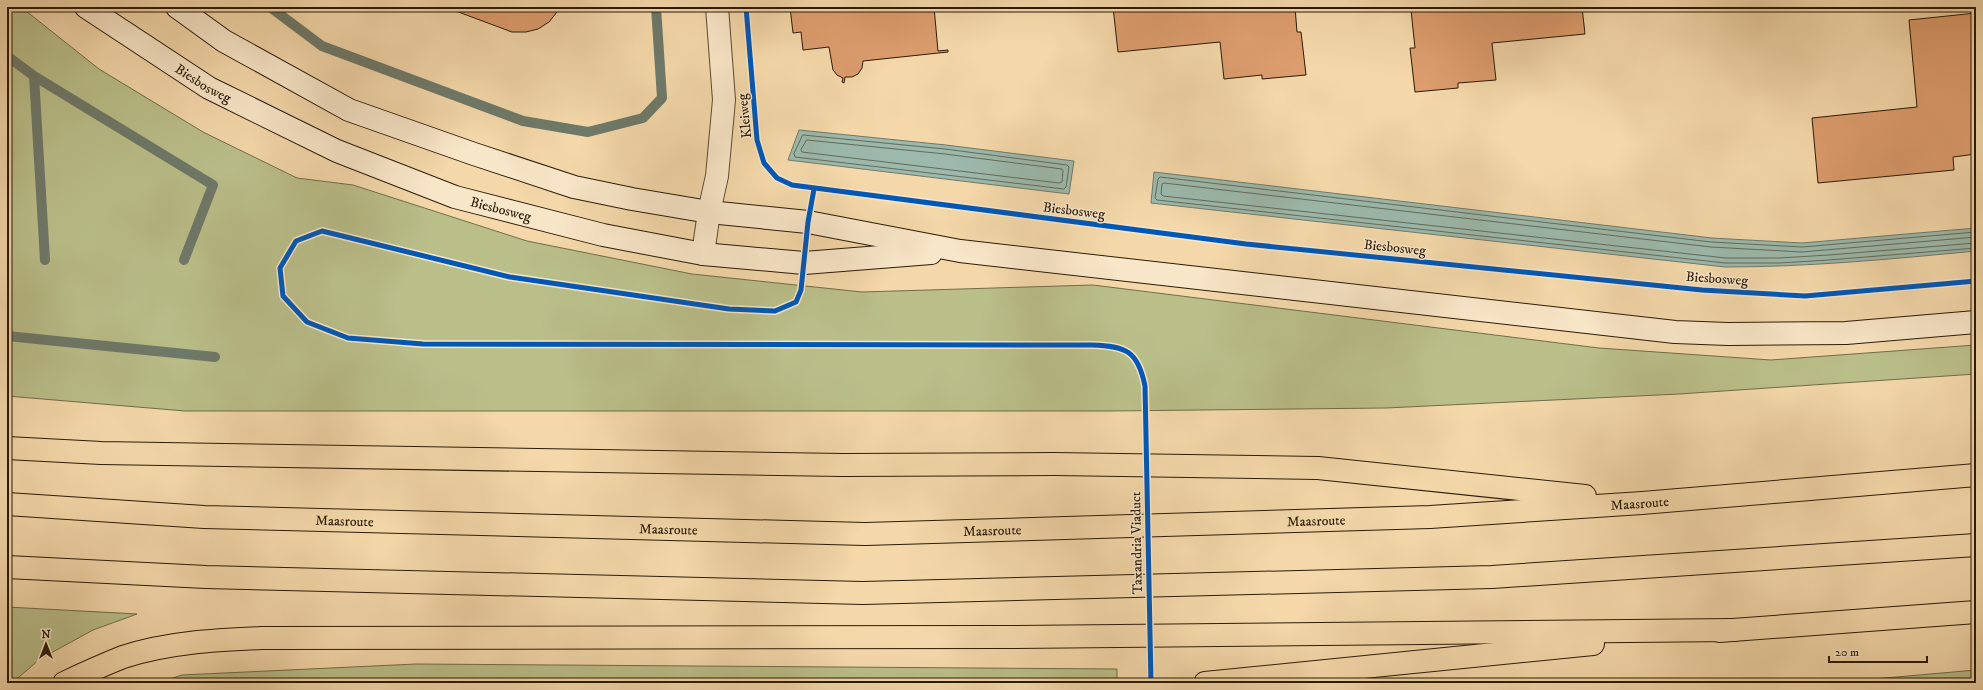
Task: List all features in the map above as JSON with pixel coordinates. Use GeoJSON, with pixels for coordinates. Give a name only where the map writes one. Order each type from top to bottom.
{"type":"FeatureCollection","features":[{"type":"Feature","properties":{"kind":"highway"},"geometry":{"type":"LineString","coordinates":[[7,437],[101,453]]}},
{"type":"Feature","properties":{"kind":"highway"},"geometry":{"type":"LineString","coordinates":[[7,448],[101,453],[842,465],[1054,464],[1318,468],[1642,502]]}},
{"type":"Feature","properties":{"kind":"highway","name":"Maasroute"},"geometry":{"type":"LineString","coordinates":[[7,504],[204,517],[865,534],[1430,517],[1642,502],[1976,475]]}},
{"type":"Feature","properties":{"kind":"highway"},"geometry":{"type":"LineString","coordinates":[[7,567],[206,577],[863,593],[1492,577],[1976,545]]}},
{"type":"Feature","properties":{"kind":"highway"},"geometry":{"type":"LineString","coordinates":[[1205,683],[1734,630],[1976,612]]}},
{"type":"Feature","properties":{"kind":"highway"},"geometry":{"type":"LineString","coordinates":[[64,683],[124,657],[160,648],[219,640],[1017,637],[1734,630]]}},
{"type":"Feature","properties":{"kind":"main road","name":"Biesbosweg"},"geometry":{"type":"LineString","coordinates":[[86,7],[209,88],[352,156],[455,197],[603,235],[703,254],[804,264],[960,251]]}},
{"type":"Feature","properties":{"kind":"main road","name":"Biesbosweg"},"geometry":{"type":"LineString","coordinates":[[177,7],[224,41],[349,110],[474,154],[574,186],[632,199],[709,212],[808,222],[960,251],[1675,332],[1728,334],[1846,333],[1976,322]]}},
{"type":"Feature","properties":{"kind":"main road","name":"Kleiweg"},"geometry":{"type":"LineString","coordinates":[[703,254],[709,212],[717,176],[724,100],[717,7]]}},
{"type":"Feature","properties":{"kind":"green space"},"geometry":{"type":"Polygon","coordinates":[[[7,7],[21,7],[99,69],[203,132],[297,178],[353,185],[527,241],[692,274],[862,292],[1093,285],[1599,348],[1771,360],[1976,345],[1976,374],[1679,394],[1386,408],[1108,411],[185,411],[7,396],[7,7]]]}},
{"type":"Feature","properties":{"kind":"green space"},"geometry":{"type":"Polygon","coordinates":[[[7,607],[137,614],[93,630],[40,659],[12,683],[7,683],[7,607]]]}},
{"type":"Feature","properties":{"kind":"green space"},"geometry":{"type":"Polygon","coordinates":[[[416,664],[1117,669],[1117,683],[157,683],[182,675],[416,664]]]}},
{"type":"Feature","properties":{"kind":"green space"},"geometry":{"type":"Polygon","coordinates":[[[1976,670],[1976,683],[1828,683],[1976,670]]]}},
{"type":"Feature","properties":{"kind":"water"},"geometry":{"type":"Polygon","coordinates":[[[799,130],[946,145],[1074,161],[1069,194],[788,160],[799,130]]]}},
{"type":"Feature","properties":{"kind":"water"},"geometry":{"type":"Polygon","coordinates":[[[1154,172],[1712,238],[1802,243],[1976,228],[1976,251],[1882,260],[1756,267],[1725,267],[1151,203],[1154,172]]]}},
{"type":"Feature","properties":{"kind":"building"},"geometry":{"type":"Polygon","coordinates":[[[445,7],[561,7],[549,22],[538,29],[526,32],[512,32],[445,7]]]}},
{"type":"Feature","properties":{"kind":"building"},"geometry":{"type":"Polygon","coordinates":[[[790,7],[934,7],[938,51],[948,50],[948,52],[863,61],[862,68],[858,74],[852,77],[845,77],[844,83],[842,82],[843,78],[837,75],[833,70],[829,47],[803,50],[801,32],[793,33],[790,7]]]}},
{"type":"Feature","properties":{"kind":"building"},"geometry":{"type":"Polygon","coordinates":[[[1113,7],[1295,7],[1297,32],[1301,32],[1306,75],[1262,79],[1262,75],[1224,79],[1220,42],[1118,52],[1113,7]]]}},
{"type":"Feature","properties":{"kind":"building"},"geometry":{"type":"Polygon","coordinates":[[[1441,7],[1582,7],[1585,34],[1492,43],[1496,80],[1458,83],[1458,88],[1415,92],[1410,48],[1415,48],[1411,10],[1441,7]]]}},
{"type":"Feature","properties":{"kind":"building"},"geometry":{"type":"Polygon","coordinates":[[[1976,13],[1976,154],[1953,157],[1954,170],[1818,183],[1812,118],[1917,107],[1909,20],[1976,13]]]}},
{"type":"Feature","properties":{"kind":"waterway"},"geometry":{"type":"LineString","coordinates":[[270,7],[322,46],[523,121],[588,132],[643,118],[662,98],[656,7]]}},
{"type":"Feature","properties":{"kind":"waterway"},"geometry":{"type":"LineString","coordinates":[[7,56],[34,76],[45,260]]}},
{"type":"Feature","properties":{"kind":"waterway"},"geometry":{"type":"LineString","coordinates":[[34,76],[213,185],[184,260]]}},
{"type":"Feature","properties":{"kind":"waterway"},"geometry":{"type":"LineString","coordinates":[[7,336],[215,357]]}},
{"type":"Feature","properties":{"kind":"cycle path"},"geometry":{"type":"LineString","coordinates":[[746,7],[757,140],[764,163],[777,178],[792,185],[1246,244],[1702,290],[1805,296],[1976,281]]}},
{"type":"Feature","properties":{"kind":"cycle path","name":"Taxandria Viaduct"},"geometry":{"type":"LineString","coordinates":[[814,189],[808,222],[801,290],[796,302],[775,311],[729,309],[510,277],[322,231],[296,241],[280,268],[283,296],[307,322],[348,338],[423,344],[1092,345],[1122,349],[1129,353],[1139,365],[1145,386],[1151,683]]}}]}
